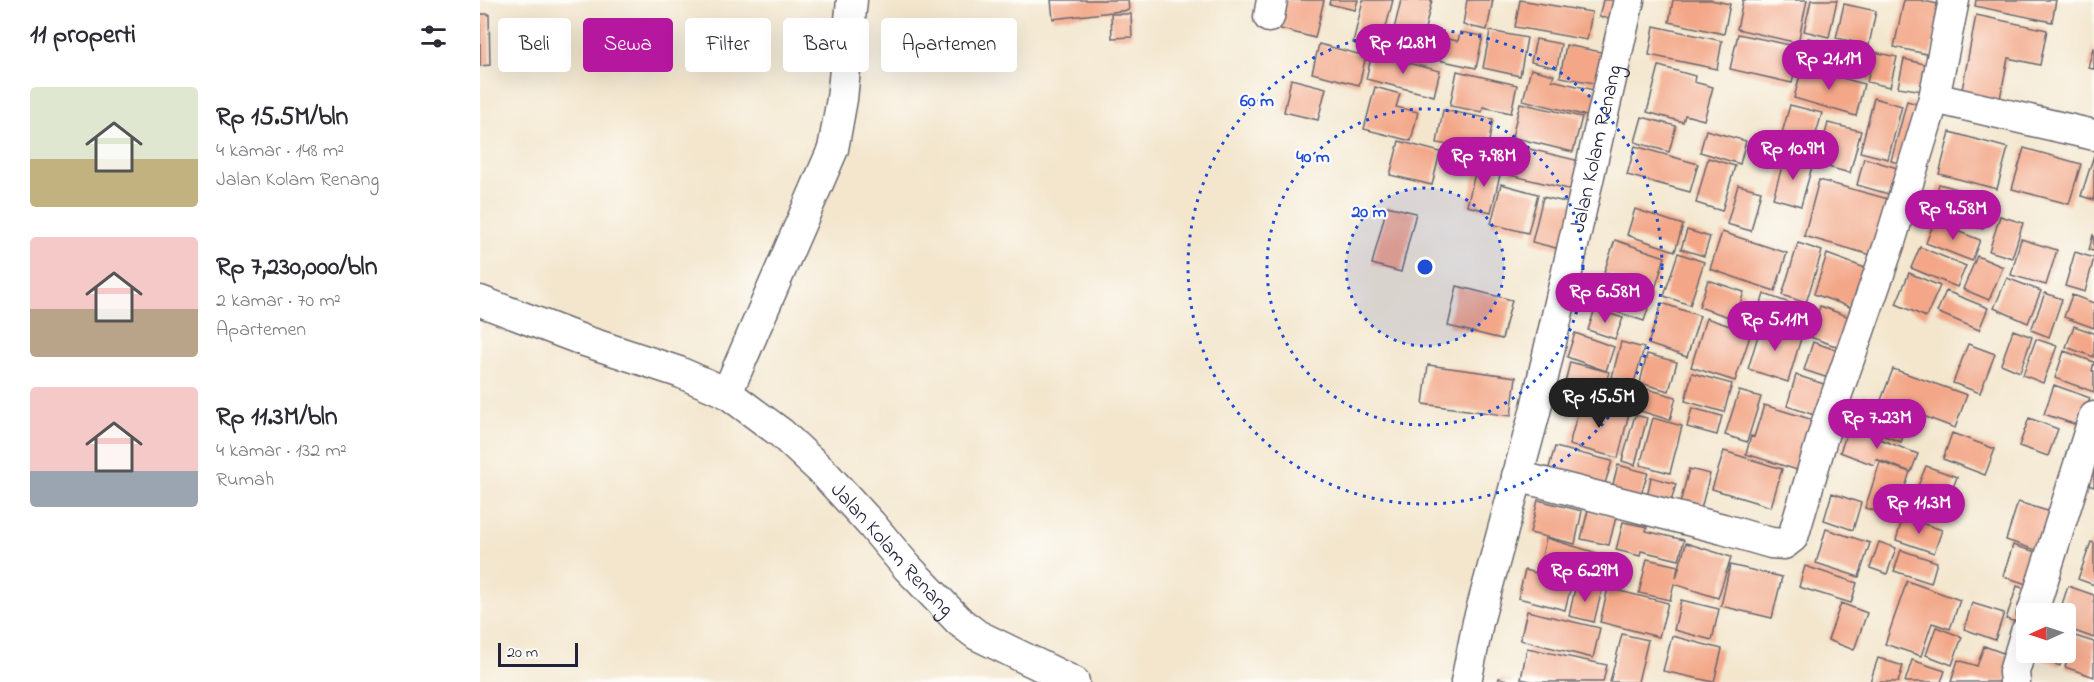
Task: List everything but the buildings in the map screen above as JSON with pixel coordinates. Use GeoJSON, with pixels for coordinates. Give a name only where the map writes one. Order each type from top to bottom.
{"type":"FeatureCollection","features":[{"type":"Feature","properties":{"kind":"street"},"geometry":{"type":"LineString","coordinates":[[727,393],[833,149],[842,99],[852,0]]}},
{"type":"Feature","properties":{"kind":"street","name":"Jalan Kolam Renang"},"geometry":{"type":"LineString","coordinates":[[1466,682],[1478,622],[1540,391],[1629,0]]}},
{"type":"Feature","properties":{"kind":"street"},"geometry":{"type":"LineString","coordinates":[[1517,476],[1771,543],[1784,544],[1792,537],[1827,422],[1889,245],[1934,98],[1954,0]]}},
{"type":"Feature","properties":{"kind":"street"},"geometry":{"type":"LineString","coordinates":[[1934,98],[2094,135]]}},
{"type":"Feature","properties":{"kind":"street","name":"Jalan Kolam Renang"},"geometry":{"type":"LineString","coordinates":[[480,301],[585,341],[679,372],[727,393],[781,434],[824,473],[907,567],[960,622],[977,635],[1074,682]]}},
{"type":"Feature","properties":{"kind":"street"},"geometry":{"type":"LineString","coordinates":[[2035,603],[2094,417]]}},
{"type":"Feature","properties":{"kind":"street"},"geometry":{"type":"LineString","coordinates":[[2015,682],[2014,672],[2017,663]]}}]}
